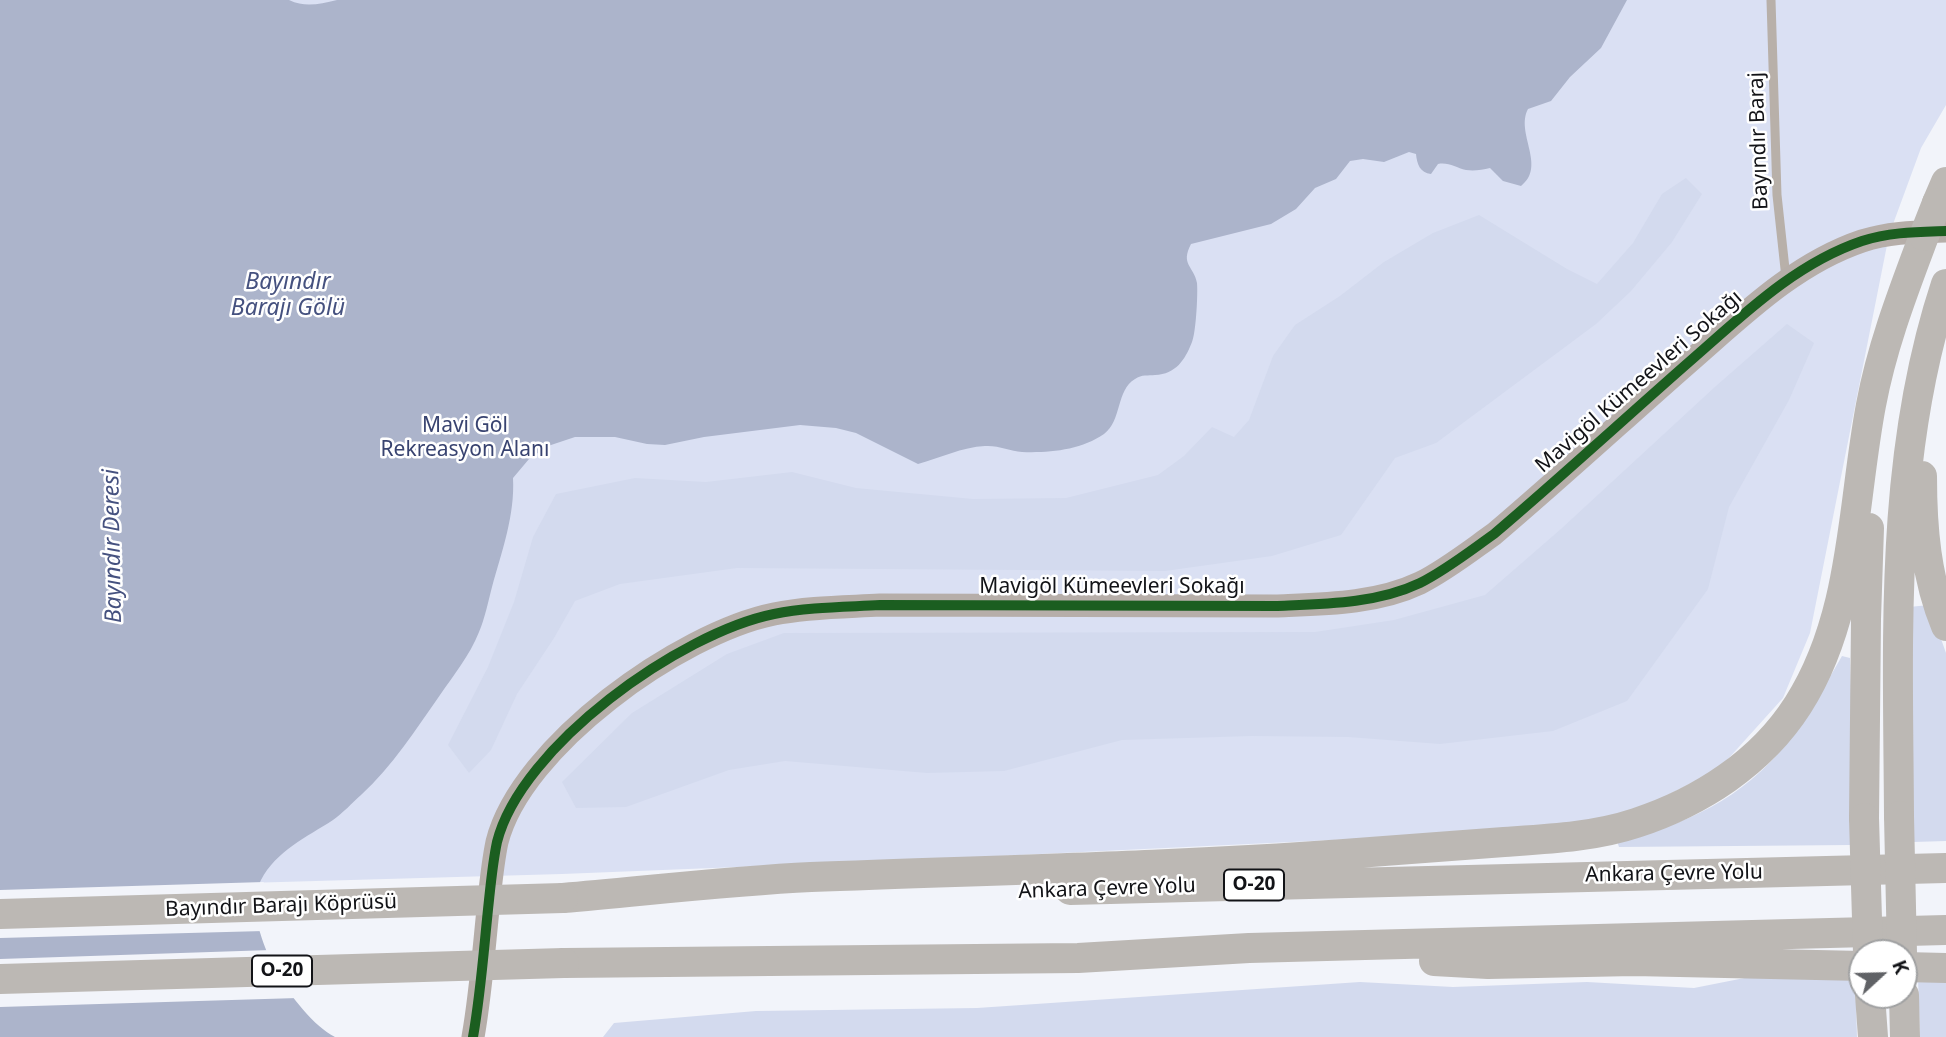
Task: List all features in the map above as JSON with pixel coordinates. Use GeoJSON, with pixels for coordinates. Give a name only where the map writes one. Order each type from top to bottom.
{"type":"FeatureCollection","features":[{"type":"Feature","properties":{"kind":"highway"},"geometry":{"type":"LineString","coordinates":[[1868,939],[1864,818],[1866,619],[1875,448],[1886,385],[1938,213]]}},
{"type":"Feature","properties":{"kind":"highway"},"geometry":{"type":"LineString","coordinates":[[562,898],[806,877],[1094,869],[1540,840],[1588,835],[1634,824],[1697,798],[1727,779],[1776,733],[1796,708],[1816,673],[1833,631],[1848,560],[1870,410],[1883,348],[1938,213]]}},
{"type":"Feature","properties":{"kind":"highway"},"geometry":{"type":"LineString","coordinates":[[1902,939],[1898,590],[1902,507],[1916,404],[1938,307],[1946,284]]}},
{"type":"Feature","properties":{"kind":"highway"},"geometry":{"type":"LineString","coordinates":[[1946,318],[1923,435],[1922,521],[1931,582],[1946,626]]}},
{"type":"Feature","properties":{"kind":"highway","name":"Ankara Çevre Yolu"},"geometry":{"type":"LineString","coordinates":[[562,898],[864,896],[1946,868]]}},
{"type":"Feature","properties":{"kind":"highway","name":"Bayındır Barajı Köprüsü"},"geometry":{"type":"LineString","coordinates":[[0,914],[562,898]]}},
{"type":"Feature","properties":{"kind":"highway","name":"O-20"},"geometry":{"type":"LineString","coordinates":[[0,979],[564,963],[1077,958],[1248,948],[1946,930]]}},
{"type":"Feature","properties":{"kind":"highway"},"geometry":{"type":"LineString","coordinates":[[1248,948],[1488,964],[1634,961],[1848,966]]}},
{"type":"Feature","properties":{"kind":"highway"},"geometry":{"type":"LineString","coordinates":[[1918,967],[1946,968]]}},
{"type":"Feature","properties":{"kind":"highway"},"geometry":{"type":"LineString","coordinates":[[1871,1009],[1873,1037]]}},
{"type":"Feature","properties":{"kind":"highway"},"geometry":{"type":"LineString","coordinates":[[1904,1009],[1905,1037]]}},
{"type":"Feature","properties":{"kind":"street","name":"Mavigöl Kümeevleri Sokağı"},"geometry":{"type":"LineString","coordinates":[[473,1037],[498,840],[513,804],[539,768],[595,710],[625,687],[695,642],[774,614],[819,608],[880,605],[1275,606],[1334,604],[1380,597],[1419,583],[1493,534],[1748,311],[1786,281],[1842,249],[1894,233],[1938,213]]}},
{"type":"Feature","properties":{"kind":"lane","name":"Bayındır Baraj"},"geometry":{"type":"LineString","coordinates":[[1771,0],[1777,195],[1786,281]]}},
{"type":"Feature","properties":{"kind":"green space","name":"Mavi Göl Rekreasyon Alanı"},"geometry":{"type":"Polygon","coordinates":[[[0,0],[1946,0],[1946,105],[1921,148],[1889,235],[1810,633],[1783,698],[1719,769],[1640,809],[1541,830],[562,874],[0,890],[0,0]]]}},
{"type":"Feature","properties":{"kind":"shaded area"},"geometry":{"type":"Polygon","coordinates":[[[1686,178],[1702,194],[1672,242],[1631,291],[1596,324],[1436,443],[1395,458],[1341,535],[1272,556],[1165,571],[737,568],[620,584],[575,601],[517,694],[491,750],[469,773],[448,745],[488,667],[514,602],[533,537],[556,494],[635,478],[706,482],[792,472],[856,488],[973,499],[1066,498],[1158,475],[1184,456],[1212,427],[1234,437],[1249,420],[1273,356],[1295,325],[1340,296],[1384,262],[1433,233],[1479,215],[1567,269],[1597,284],[1633,243],[1662,194],[1686,178]]]}},
{"type":"Feature","properties":{"kind":"shaded area"},"geometry":{"type":"Polygon","coordinates":[[[1787,324],[1814,343],[1789,400],[1729,507],[1708,589],[1627,701],[1553,731],[1440,744],[1348,737],[1252,736],[1122,740],[1004,771],[927,773],[785,761],[729,770],[626,807],[576,808],[562,782],[632,713],[727,654],[784,633],[1315,632],[1394,620],[1485,595],[1787,324]]]}},
{"type":"Feature","properties":{"kind":"shaded area"},"geometry":{"type":"Polygon","coordinates":[[[1929,605],[1946,653],[1946,841],[1913,842],[1909,607],[1929,605]]]}},
{"type":"Feature","properties":{"kind":"shaded area"},"geometry":{"type":"Polygon","coordinates":[[[1842,656],[1850,658],[1851,845],[1619,847],[1617,841],[1689,818],[1711,807],[1751,780],[1770,763],[1795,733],[1842,656]]]}},
{"type":"Feature","properties":{"kind":"shaded area"},"geometry":{"type":"Polygon","coordinates":[[[1790,969],[1848,971],[1848,1009],[1856,1009],[1857,1037],[603,1037],[614,1023],[756,1011],[977,1008],[1360,982],[1453,987],[1587,982],[1694,988],[1790,969]]]}},
{"type":"Feature","properties":{"kind":"shaded area"},"geometry":{"type":"Polygon","coordinates":[[[1946,977],[1946,1037],[1920,1037],[1918,978],[1946,977]]]}},
{"type":"Feature","properties":{"kind":"water","name":"Bayındır Barajı Gölü"},"geometry":{"type":"Polygon","coordinates":[[[0,0],[289,0],[307,5],[337,0],[1627,0],[1601,48],[1570,77],[1551,101],[1528,109],[1525,128],[1531,169],[1521,186],[1503,181],[1490,168],[1469,170],[1438,164],[1431,174],[1427,173],[1420,167],[1416,154],[1409,152],[1384,162],[1363,159],[1350,161],[1336,179],[1315,188],[1296,209],[1271,224],[1191,244],[1187,261],[1197,283],[1197,304],[1193,337],[1186,355],[1179,365],[1169,372],[1140,376],[1129,384],[1110,428],[1085,444],[1054,451],[1033,452],[995,446],[976,447],[918,464],[856,433],[836,428],[800,425],[704,437],[665,445],[615,437],[575,437],[548,446],[529,459],[513,478],[510,519],[485,616],[461,665],[403,747],[372,784],[337,817],[284,853],[261,880],[256,899],[257,920],[274,967],[303,1010],[335,1037],[0,1037],[0,0]]]}},
{"type":"Feature","properties":{"kind":"pier"},"geometry":{"type":"Polygon","coordinates":[[[264,882],[259,893],[264,931],[0,938],[0,890],[264,882]]]}},
{"type":"Feature","properties":{"kind":"pier"},"geometry":{"type":"Polygon","coordinates":[[[271,950],[285,980],[298,998],[0,1007],[0,959],[271,950]]]}},
{"type":"Feature","properties":{"kind":"cycle path"},"geometry":{"type":"LineString","coordinates":[[473,1037],[494,856],[512,805],[537,769],[570,733],[609,699],[651,669],[694,644],[736,625],[774,614],[813,609],[880,605],[1312,605],[1349,602],[1403,590],[1439,572],[1494,534],[1729,327],[1791,277],[1837,251],[1872,238],[1946,231]]}},
{"type":"Feature","properties":{"kind":"water label","name":"Bayındır Deresi"},"geometry":{"type":"Point","coordinates":[113,546]}}]}
